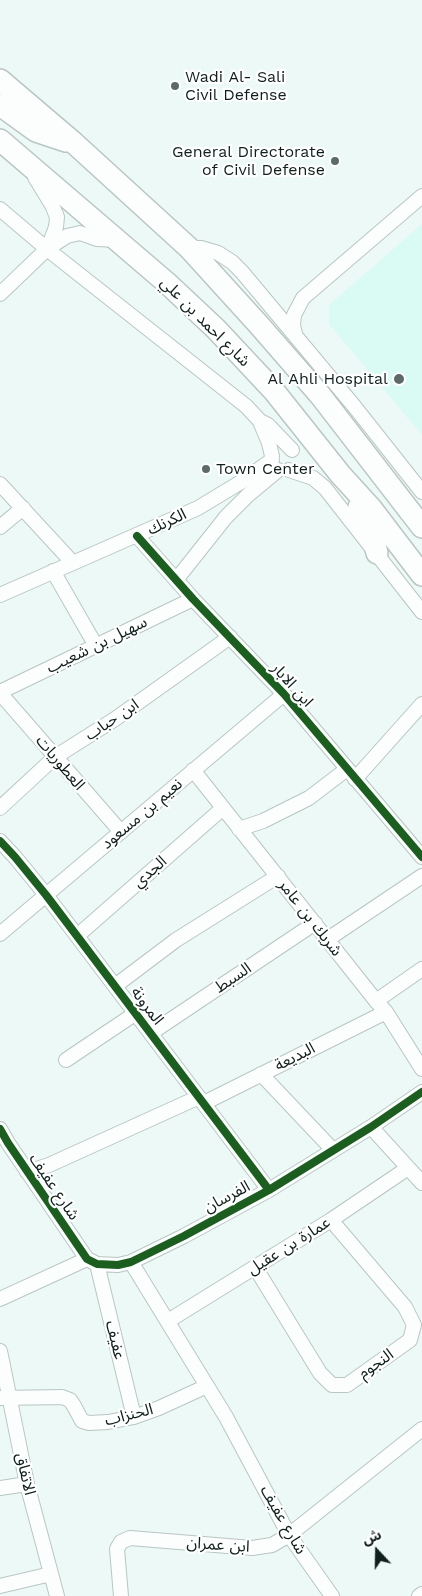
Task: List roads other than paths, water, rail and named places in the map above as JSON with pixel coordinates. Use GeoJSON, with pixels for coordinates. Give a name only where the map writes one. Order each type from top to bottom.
{"type":"FeatureCollection","features":[{"type":"Feature","properties":{"kind":"main road"},"geometry":{"type":"LineString","coordinates":[[0,80],[74,143],[190,248],[320,395],[422,527]]}},
{"type":"Feature","properties":{"kind":"main road"},"geometry":{"type":"LineString","coordinates":[[0,105],[36,131],[74,143]]}},
{"type":"Feature","properties":{"kind":"main road","name":"شارع احمد بن علي"},"geometry":{"type":"LineString","coordinates":[[0,140],[118,240],[216,329],[274,391],[340,474],[371,508],[422,575]]}},
{"type":"Feature","properties":{"kind":"main road"},"geometry":{"type":"LineString","coordinates":[[340,474],[372,534],[377,553]]}},
{"type":"Feature","properties":{"kind":"street"},"geometry":{"type":"LineString","coordinates":[[27,163],[57,217],[56,226],[47,249]]}},
{"type":"Feature","properties":{"kind":"street"},"geometry":{"type":"LineString","coordinates":[[295,334],[293,325],[294,315],[303,298],[422,196]]}},
{"type":"Feature","properties":{"kind":"street"},"geometry":{"type":"LineString","coordinates":[[0,209],[47,249],[268,425],[296,456],[295,465],[278,464]]}},
{"type":"Feature","properties":{"kind":"street"},"geometry":{"type":"LineString","coordinates":[[0,294],[47,249],[66,236],[77,233],[97,239],[118,240]]}},
{"type":"Feature","properties":{"kind":"street"},"geometry":{"type":"LineString","coordinates":[[190,248],[210,250],[218,253],[242,272],[354,406],[422,492]]}},
{"type":"Feature","properties":{"kind":"street"},"geometry":{"type":"LineString","coordinates":[[269,303],[280,304],[303,298]]}},
{"type":"Feature","properties":{"kind":"street"},"geometry":{"type":"LineString","coordinates":[[260,420],[278,464],[320,483],[422,612]]}},
{"type":"Feature","properties":{"kind":"street"},"geometry":{"type":"LineString","coordinates":[[278,464],[278,448],[285,447],[292,450]]}},
{"type":"Feature","properties":{"kind":"street","name":"الكرنك"},"geometry":{"type":"LineString","coordinates":[[0,595],[137,536],[206,503],[241,482],[278,464]]}},
{"type":"Feature","properties":{"kind":"street","name":"الكرنك"},"geometry":{"type":"LineString","coordinates":[[176,580],[208,538],[278,464]]}},
{"type":"Feature","properties":{"kind":"street"},"geometry":{"type":"LineString","coordinates":[[0,484],[72,563]]}},
{"type":"Feature","properties":{"kind":"street"},"geometry":{"type":"LineString","coordinates":[[0,528],[23,508]]}},
{"type":"Feature","properties":{"kind":"street","name":"ابن الابار"},"geometry":{"type":"LineString","coordinates":[[137,536],[193,599],[284,694],[422,857]]}},
{"type":"Feature","properties":{"kind":"street"},"geometry":{"type":"LineString","coordinates":[[53,571],[96,646]]}},
{"type":"Feature","properties":{"kind":"street","name":"سهيل بن شعيب"},"geometry":{"type":"LineString","coordinates":[[0,692],[193,599]]}},
{"type":"Feature","properties":{"kind":"street","name":"ابن حباب"},"geometry":{"type":"LineString","coordinates":[[0,808],[56,757],[115,720],[230,637]]}},
{"type":"Feature","properties":{"kind":"street","name":"العطوريات"},"geometry":{"type":"LineString","coordinates":[[0,692],[121,832]]}},
{"type":"Feature","properties":{"kind":"street","name":"نعيم بن مسعود"},"geometry":{"type":"LineString","coordinates":[[0,934],[284,694]]}},
{"type":"Feature","properties":{"kind":"street"},"geometry":{"type":"LineString","coordinates":[[239,830],[287,811],[351,774],[422,704]]}},
{"type":"Feature","properties":{"kind":"street","name":"شريك بن عامر"},"geometry":{"type":"LineString","coordinates":[[194,770],[239,830],[386,1012],[422,1068]]}},
{"type":"Feature","properties":{"kind":"street","name":"الجدي"},"geometry":{"type":"LineString","coordinates":[[78,936],[223,808]]}},
{"type":"Feature","properties":{"kind":"street","name":"المرونة"},"geometry":{"type":"LineString","coordinates":[[0,841],[15,856],[78,936],[269,1190]]}},
{"type":"Feature","properties":{"kind":"street"},"geometry":{"type":"LineString","coordinates":[[115,986],[176,940],[278,876]]}},
{"type":"Feature","properties":{"kind":"street"},"geometry":{"type":"LineString","coordinates":[[328,939],[422,876]]}},
{"type":"Feature","properties":{"kind":"street","name":"السبط"},"geometry":{"type":"LineString","coordinates":[[151,1033],[315,923]]}},
{"type":"Feature","properties":{"kind":"street"},"geometry":{"type":"LineString","coordinates":[[376,1002],[422,969]]}},
{"type":"Feature","properties":{"kind":"street","name":"البديعة"},"geometry":{"type":"LineString","coordinates":[[27,1172],[49,1165],[261,1074],[386,1012]]}},
{"type":"Feature","properties":{"kind":"street"},"geometry":{"type":"LineString","coordinates":[[66,1060],[136,1013]]}},
{"type":"Feature","properties":{"kind":"street"},"geometry":{"type":"LineString","coordinates":[[261,1074],[333,1150]]}},
{"type":"Feature","properties":{"kind":"street","name":"الفرسان"},"geometry":{"type":"LineString","coordinates":[[0,1298],[92,1261],[108,1266],[131,1262],[269,1190],[371,1127],[422,1092]]}},
{"type":"Feature","properties":{"kind":"street"},"geometry":{"type":"LineString","coordinates":[[371,1127],[422,1183]]}},
{"type":"Feature","properties":{"kind":"street","name":"شارع عفيف"},"geometry":{"type":"LineString","coordinates":[[0,1129],[4,1145],[27,1172],[92,1261]]}},
{"type":"Feature","properties":{"kind":"street","name":"عمارة بن عقيل"},"geometry":{"type":"LineString","coordinates":[[168,1321],[331,1220],[408,1168]]}},
{"type":"Feature","properties":{"kind":"street","name":"النجوم"},"geometry":{"type":"LineString","coordinates":[[255,1267],[320,1373],[332,1384],[347,1384],[410,1340],[414,1325],[405,1307],[331,1220]]}},
{"type":"Feature","properties":{"kind":"street","name":"عفيف"},"geometry":{"type":"LineString","coordinates":[[92,1261],[134,1417]]}},
{"type":"Feature","properties":{"kind":"street","name":"شارع عفيف"},"geometry":{"type":"LineString","coordinates":[[131,1262],[226,1417],[289,1535],[332,1596]]}},
{"type":"Feature","properties":{"kind":"street","name":"الاتفاق"},"geometry":{"type":"LineString","coordinates":[[0,1352],[4,1397],[57,1596]]}},
{"type":"Feature","properties":{"kind":"street","name":"الحنزاب"},"geometry":{"type":"LineString","coordinates":[[4,1397],[62,1396],[70,1400],[82,1421],[89,1423],[108,1422],[134,1417],[159,1408],[207,1386]]}},
{"type":"Feature","properties":{"kind":"street","name":"ابن عمران"},"geometry":{"type":"LineString","coordinates":[[121,1596],[117,1549],[121,1542],[130,1538],[252,1548],[272,1544],[289,1535],[422,1429]]}},
{"type":"Feature","properties":{"kind":"street"},"geometry":{"type":"LineString","coordinates":[[0,1488],[27,1484]]}},
{"type":"Feature","properties":{"kind":"street"},"geometry":{"type":"LineString","coordinates":[[0,1586],[51,1574]]}},
{"type":"Feature","properties":{"kind":"place","name":"Wadi Al- Sali Civil Defense"},"geometry":{"type":"Point","coordinates":[175,86]}},
{"type":"Feature","properties":{"kind":"place","name":"General Directorate of Civil Defense"},"geometry":{"type":"Point","coordinates":[335,161]}},
{"type":"Feature","properties":{"kind":"place","name":"Al Ahli Hospital"},"geometry":{"type":"Point","coordinates":[399,379]}},
{"type":"Feature","properties":{"kind":"place","name":"Town Center"},"geometry":{"type":"Point","coordinates":[206,469]}}]}
